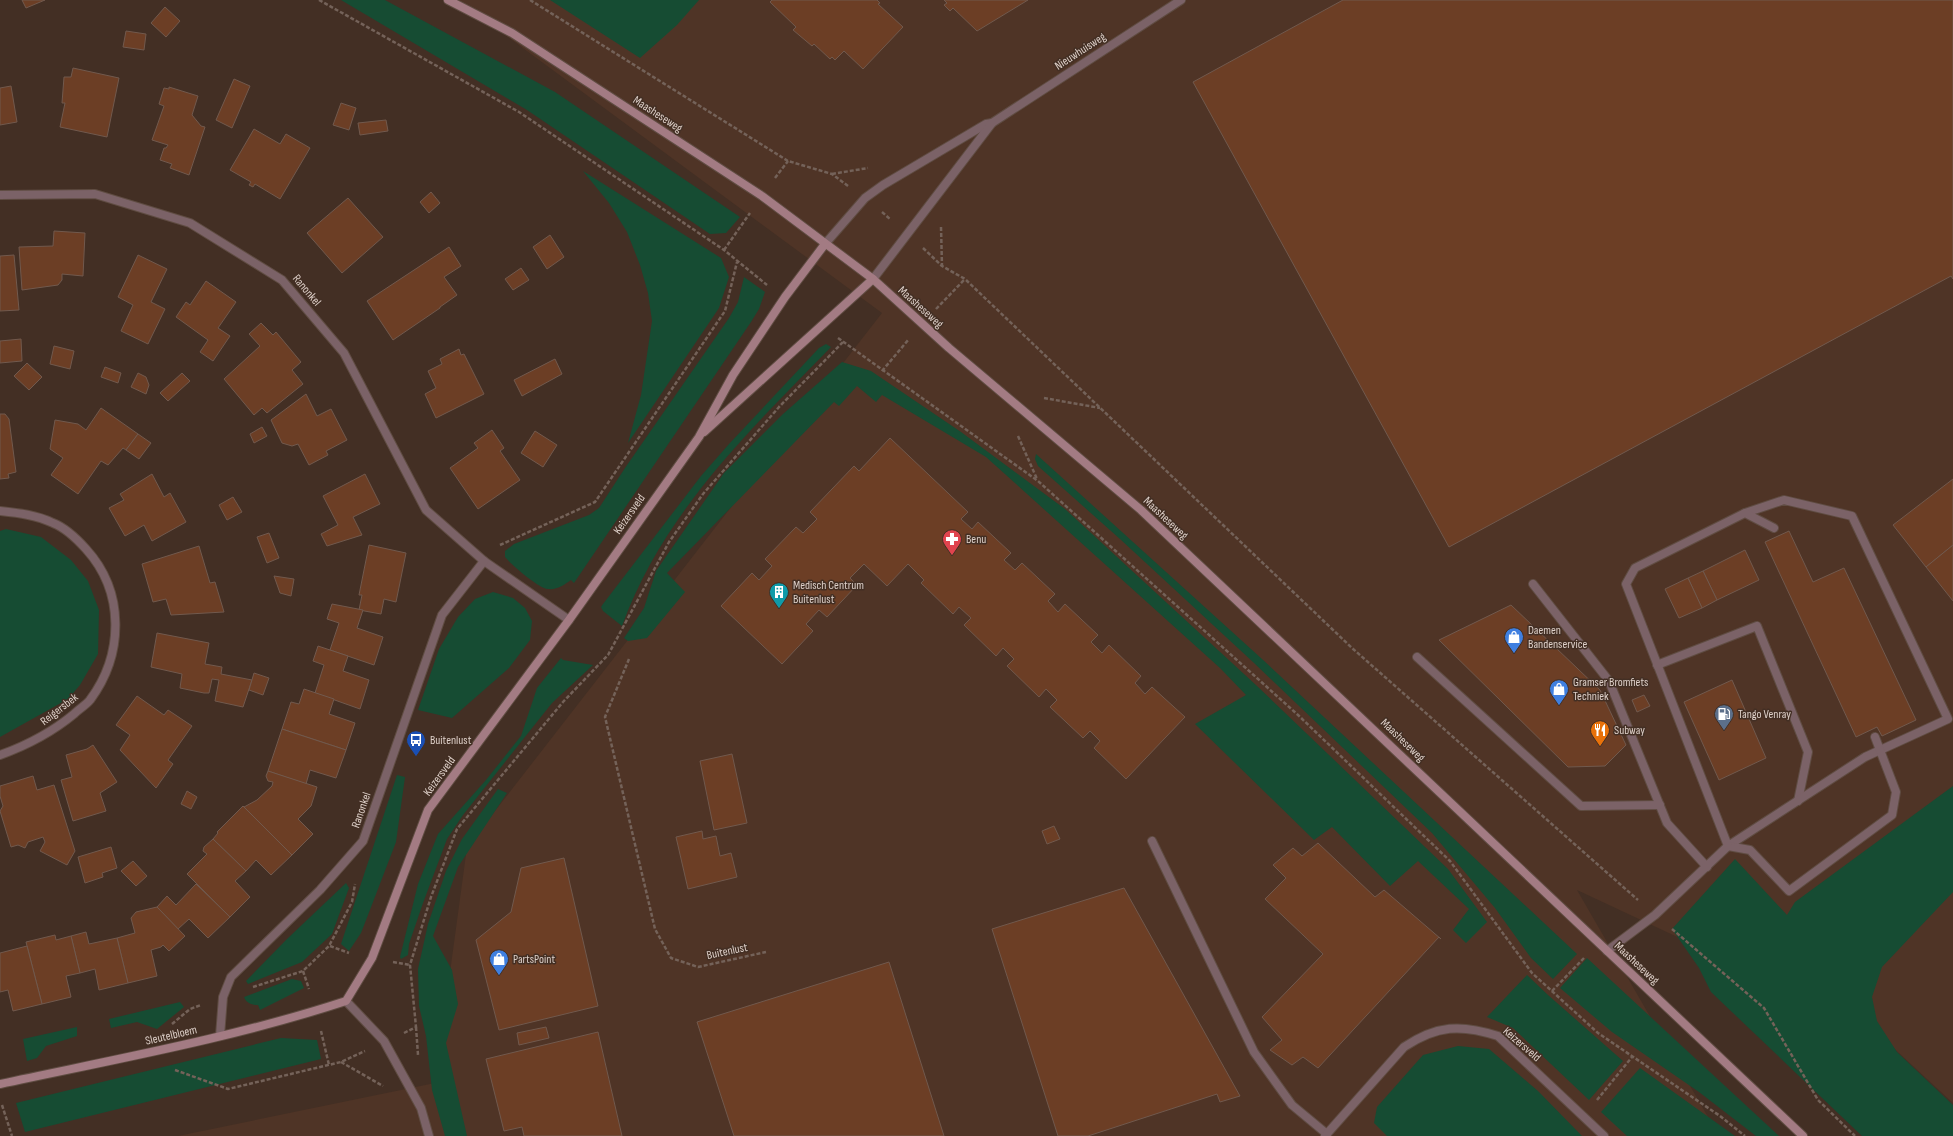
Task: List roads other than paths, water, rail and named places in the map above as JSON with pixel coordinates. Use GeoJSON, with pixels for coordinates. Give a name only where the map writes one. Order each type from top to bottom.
{"type":"FeatureCollection","features":[{"type":"Feature","properties":{"kind":"main road","name":"Maasheseweg"},"geometry":{"type":"LineString","coordinates":[[448,0],[512,33],[762,196],[873,279],[949,348],[1141,510],[1803,1136]]}},
{"type":"Feature","properties":{"kind":"main road","name":"Keizersveld"},"geometry":{"type":"LineString","coordinates":[[346,1001],[372,958],[428,810],[569,620],[699,437],[733,376],[785,297],[825,244]]}},
{"type":"Feature","properties":{"kind":"main road","name":"Keizersveld"},"geometry":{"type":"LineString","coordinates":[[699,437],[873,279]]}},
{"type":"Feature","properties":{"kind":"main road","name":"Sleutelbloem"},"geometry":{"type":"LineString","coordinates":[[0,1084],[220,1036],[346,1001]]}},
{"type":"Feature","properties":{"kind":"street","name":"Nieuwhuisweg"},"geometry":{"type":"LineString","coordinates":[[873,279],[992,123],[1181,0]]}},
{"type":"Feature","properties":{"kind":"street","name":"Nieuwhuisweg"},"geometry":{"type":"LineString","coordinates":[[825,244],[865,198],[883,185],[980,127],[992,123]]}},
{"type":"Feature","properties":{"kind":"street","name":"Ranonkel"},"geometry":{"type":"LineString","coordinates":[[0,194],[95,194],[102,196],[190,223],[282,280],[344,353],[426,510],[484,561],[569,620]]}},
{"type":"Feature","properties":{"kind":"street"},"geometry":{"type":"LineString","coordinates":[[1607,951],[1655,915],[1728,846],[1865,758],[1950,718],[1852,516],[1784,500],[1745,513],[1635,568],[1626,584],[1728,846]]}},
{"type":"Feature","properties":{"kind":"street","name":"Reigersbek"},"geometry":{"type":"LineString","coordinates":[[0,512],[26,513],[54,523],[77,538],[96,560],[107,580],[114,603],[116,626],[112,658],[104,678],[89,701],[59,726],[40,739],[0,755]]}},
{"type":"Feature","properties":{"kind":"street"},"geometry":{"type":"LineString","coordinates":[[1745,513],[1774,528]]}},
{"type":"Feature","properties":{"kind":"street","name":"Ranonkel"},"geometry":{"type":"LineString","coordinates":[[220,1036],[223,997],[231,977],[320,890],[363,841],[442,615],[484,561]]}},
{"type":"Feature","properties":{"kind":"street"},"geometry":{"type":"LineString","coordinates":[[1533,584],[1609,681],[1667,823],[1707,867]]}},
{"type":"Feature","properties":{"kind":"street"},"geometry":{"type":"LineString","coordinates":[[1657,665],[1756,626],[1808,752],[1798,801]]}},
{"type":"Feature","properties":{"kind":"street"},"geometry":{"type":"LineString","coordinates":[[1417,657],[1580,806],[1660,805]]}},
{"type":"Feature","properties":{"kind":"street"},"geometry":{"type":"LineString","coordinates":[[1728,846],[1750,850],[1789,891],[1892,815],[1896,792],[1875,737]]}},
{"type":"Feature","properties":{"kind":"street"},"geometry":{"type":"LineString","coordinates":[[1152,841],[1254,1052],[1292,1105],[1326,1135]]}},
{"type":"Feature","properties":{"kind":"street"},"geometry":{"type":"LineString","coordinates":[[346,1001],[384,1041],[422,1108],[430,1136]]}},
{"type":"Feature","properties":{"kind":"street","name":"Keizersveld"},"geometry":{"type":"LineString","coordinates":[[1326,1135],[1404,1047],[1419,1037],[1434,1031],[1452,1028],[1476,1029],[1498,1036],[1604,1136]]}},
{"type":"Feature","properties":{"kind":"place","name":"Benu"},"geometry":{"type":"Point","coordinates":[952,556]}},
{"type":"Feature","properties":{"kind":"place","name":"Medisch Centrum Buitenlust"},"geometry":{"type":"Point","coordinates":[779,609]}},
{"type":"Feature","properties":{"kind":"place","name":"Daemen Bandenservice"},"geometry":{"type":"Point","coordinates":[1514,654]}},
{"type":"Feature","properties":{"kind":"place","name":"Gramser Bromfiets Techniek"},"geometry":{"type":"Point","coordinates":[1559,706]}},
{"type":"Feature","properties":{"kind":"place","name":"Tango Venray"},"geometry":{"type":"Point","coordinates":[1724,731]}},
{"type":"Feature","properties":{"kind":"place","name":"Subway"},"geometry":{"type":"Point","coordinates":[1600,747]}},
{"type":"Feature","properties":{"kind":"place","name":"Buitenlust"},"geometry":{"type":"Point","coordinates":[416,757]}},
{"type":"Feature","properties":{"kind":"place","name":"PartsPoint"},"geometry":{"type":"Point","coordinates":[499,976]}}]}
